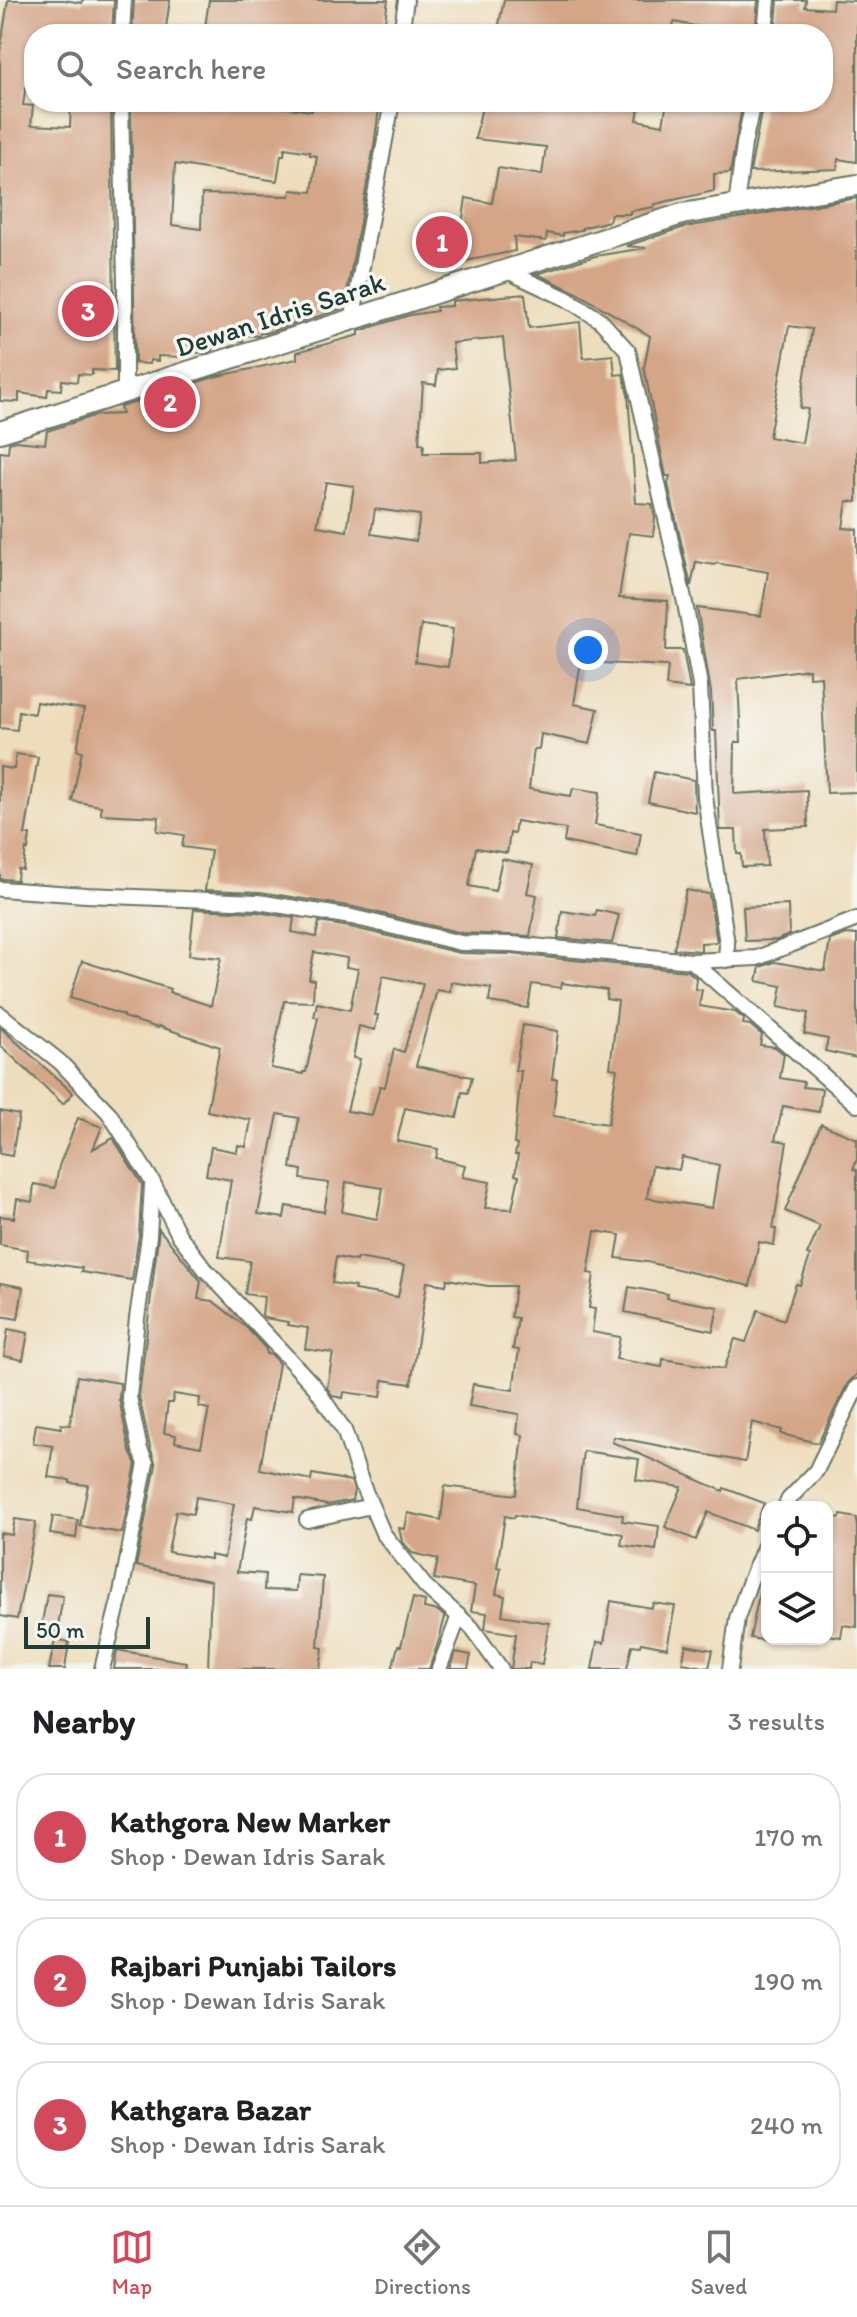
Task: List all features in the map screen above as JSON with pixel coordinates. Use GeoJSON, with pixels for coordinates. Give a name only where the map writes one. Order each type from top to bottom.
{"type":"FeatureCollection","features":[{"type":"Feature","properties":{"kind":"main road","name":"Dewan Idris Sarak"},"geometry":{"type":"LineString","coordinates":[[0,432],[682,214],[857,185]]}},
{"type":"Feature","properties":{"kind":"street"},"geometry":{"type":"LineString","coordinates":[[123,24],[124,0]]}},
{"type":"Feature","properties":{"kind":"street"},"geometry":{"type":"LineString","coordinates":[[402,24],[406,0]]}},
{"type":"Feature","properties":{"kind":"street"},"geometry":{"type":"LineString","coordinates":[[766,24],[768,0]]}},
{"type":"Feature","properties":{"kind":"street"},"geometry":{"type":"LineString","coordinates":[[121,112],[125,393]]}},
{"type":"Feature","properties":{"kind":"street"},"geometry":{"type":"LineString","coordinates":[[352,321],[390,112]]}},
{"type":"Feature","properties":{"kind":"street"},"geometry":{"type":"LineString","coordinates":[[736,206],[751,112]]}},
{"type":"Feature","properties":{"kind":"street"},"geometry":{"type":"LineString","coordinates":[[505,270],[567,299],[600,320],[628,351],[685,603],[700,685],[705,797],[727,944],[726,960]]}},
{"type":"Feature","properties":{"kind":"street"},"geometry":{"type":"LineString","coordinates":[[0,889],[258,902],[352,917],[461,943],[557,947],[692,961],[757,958],[857,919]]}},
{"type":"Feature","properties":{"kind":"street"},"geometry":{"type":"LineString","coordinates":[[692,961],[857,1105]]}},
{"type":"Feature","properties":{"kind":"street"},"geometry":{"type":"LineString","coordinates":[[0,1014],[60,1062],[109,1113],[152,1181],[179,1235],[205,1269],[329,1406],[344,1430],[383,1533],[425,1586],[472,1628],[501,1669]]}},
{"type":"Feature","properties":{"kind":"street"},"geometry":{"type":"LineString","coordinates":[[102,1669],[121,1593],[146,1463],[140,1450],[129,1397],[149,1236],[152,1181]]}},
{"type":"Feature","properties":{"kind":"street"},"geometry":{"type":"LineString","coordinates":[[788,1501],[816,1471],[857,1387]]}},
{"type":"Feature","properties":{"kind":"street"},"geometry":{"type":"LineString","coordinates":[[307,1520],[371,1506]]}},
{"type":"Feature","properties":{"kind":"street"},"geometry":{"type":"LineString","coordinates":[[730,1669],[737,1618],[761,1555]]}},
{"type":"Feature","properties":{"kind":"street"},"geometry":{"type":"LineString","coordinates":[[439,1669],[459,1616]]}},
{"type":"Feature","properties":{"kind":"building"},"geometry":{"type":"Polygon","coordinates":[[[8,0],[82,3],[82,0],[114,0],[113,24],[24,24],[23,105],[24,112],[32,112],[31,125],[70,127],[71,112],[111,112],[115,371],[92,370],[92,375],[78,374],[77,382],[62,380],[61,390],[48,389],[47,397],[19,393],[19,402],[0,401],[0,52],[8,0]]]}},
{"type":"Feature","properties":{"kind":"building"},"geometry":{"type":"Polygon","coordinates":[[[134,0],[170,0],[166,24],[133,24],[134,0]]]}},
{"type":"Feature","properties":{"kind":"building"},"geometry":{"type":"Polygon","coordinates":[[[209,0],[388,0],[384,24],[205,24],[209,0]]]}},
{"type":"Feature","properties":{"kind":"building"},"geometry":{"type":"Polygon","coordinates":[[[504,0],[758,0],[756,24],[499,24],[504,0]]]}},
{"type":"Feature","properties":{"kind":"building"},"geometry":{"type":"Polygon","coordinates":[[[778,0],[806,0],[805,7],[832,9],[833,0],[857,1],[857,162],[838,159],[837,169],[750,172],[761,112],[833,112],[833,24],[776,24],[778,0]]]}},
{"type":"Feature","properties":{"kind":"building"},"geometry":{"type":"Polygon","coordinates":[[[131,112],[379,112],[344,308],[260,333],[259,336],[244,335],[243,341],[213,339],[213,350],[206,353],[185,352],[185,357],[158,356],[158,361],[150,360],[149,364],[135,363],[131,112]],[[285,148],[277,181],[175,164],[172,225],[201,229],[202,194],[290,196],[291,190],[312,192],[317,156],[310,155],[310,152],[285,148]]]}},
{"type":"Feature","properties":{"kind":"building"},"geometry":{"type":"Polygon","coordinates":[[[481,112],[638,112],[637,120],[663,125],[665,112],[741,112],[730,173],[714,174],[714,191],[655,204],[654,207],[630,211],[630,214],[611,214],[609,221],[563,233],[563,236],[547,233],[546,241],[514,237],[515,251],[456,263],[466,198],[492,203],[498,168],[542,175],[546,147],[475,139],[481,112]]]}},
{"type":"Feature","properties":{"kind":"building"},"geometry":{"type":"Polygon","coordinates":[[[857,198],[857,502],[847,501],[843,528],[857,529],[857,792],[827,793],[821,676],[809,677],[809,669],[738,679],[741,742],[735,742],[734,794],[807,790],[808,827],[765,829],[767,866],[742,867],[741,854],[737,854],[736,830],[720,830],[716,731],[713,731],[711,692],[697,608],[761,616],[768,572],[696,562],[691,586],[668,484],[670,476],[666,476],[644,368],[650,336],[577,293],[537,274],[595,256],[646,248],[626,246],[685,227],[857,198]],[[789,326],[769,437],[802,443],[808,409],[800,408],[812,329],[789,326]]]}},
{"type":"Feature","properties":{"kind":"building"},"geometry":{"type":"Polygon","coordinates":[[[525,294],[529,328],[580,322],[583,358],[613,355],[615,375],[623,374],[628,395],[636,503],[652,504],[655,518],[653,536],[629,533],[619,598],[668,601],[666,650],[683,650],[690,689],[666,686],[668,666],[581,662],[574,704],[598,709],[590,744],[541,734],[539,749],[534,749],[529,789],[571,796],[573,788],[600,792],[595,825],[641,833],[637,856],[564,842],[566,829],[516,821],[514,834],[510,833],[507,853],[476,848],[469,886],[495,891],[502,859],[533,865],[527,893],[537,895],[530,936],[462,933],[354,907],[260,892],[205,890],[211,851],[182,847],[184,835],[157,831],[159,817],[101,814],[101,806],[72,801],[82,751],[77,750],[84,709],[36,702],[34,714],[19,711],[17,730],[0,728],[0,452],[8,453],[9,443],[45,444],[47,431],[96,415],[122,414],[120,407],[214,377],[297,359],[297,352],[359,335],[359,331],[410,315],[437,311],[436,307],[452,306],[452,301],[525,294]],[[503,338],[452,343],[455,368],[438,370],[436,385],[423,383],[419,443],[424,444],[423,453],[482,453],[482,463],[516,460],[503,338]],[[326,482],[317,526],[347,531],[354,486],[326,482]],[[375,509],[371,534],[416,541],[420,515],[375,509]],[[421,625],[415,662],[448,667],[453,629],[421,625]]]}},
{"type":"Feature","properties":{"kind":"building"},"geometry":{"type":"Polygon","coordinates":[[[16,754],[38,757],[25,835],[30,835],[23,870],[18,869],[17,880],[0,879],[0,767],[14,769],[16,754]]]}},
{"type":"Feature","properties":{"kind":"building"},"geometry":{"type":"Polygon","coordinates":[[[654,772],[694,780],[695,812],[648,802],[654,772]]]}},
{"type":"Feature","properties":{"kind":"building"},"geometry":{"type":"Polygon","coordinates":[[[686,890],[709,894],[717,942],[701,943],[701,951],[674,949],[686,890]]]}},
{"type":"Feature","properties":{"kind":"building"},"geometry":{"type":"Polygon","coordinates":[[[788,905],[789,935],[777,940],[745,941],[743,907],[788,905]]]}},
{"type":"Feature","properties":{"kind":"building"},"geometry":{"type":"Polygon","coordinates":[[[194,909],[257,912],[294,918],[292,932],[316,937],[319,922],[460,953],[511,954],[688,971],[696,978],[695,989],[702,990],[699,1006],[735,1012],[744,1019],[743,1024],[750,1025],[762,1035],[760,1045],[775,1047],[784,1054],[780,1078],[804,1082],[803,1087],[822,1089],[819,1112],[783,1106],[775,1140],[787,1142],[773,1229],[776,1229],[774,1245],[759,1242],[750,1286],[647,1262],[616,1258],[620,1235],[595,1231],[588,1273],[594,1274],[589,1308],[595,1309],[592,1332],[620,1337],[616,1359],[662,1367],[663,1359],[724,1369],[735,1339],[746,1342],[758,1310],[784,1320],[796,1284],[800,1285],[810,1256],[807,1255],[820,1226],[785,1211],[821,1124],[857,1139],[857,1159],[853,1169],[857,1170],[857,1374],[848,1383],[818,1443],[781,1434],[782,1430],[752,1422],[745,1462],[614,1437],[612,1442],[723,1491],[724,1488],[761,1502],[754,1530],[708,1512],[696,1540],[665,1527],[682,1487],[636,1480],[639,1459],[583,1451],[577,1507],[623,1515],[622,1521],[659,1526],[656,1550],[621,1545],[623,1534],[515,1515],[514,1518],[505,1516],[496,1594],[505,1596],[502,1615],[549,1623],[542,1664],[530,1662],[529,1669],[511,1669],[516,1634],[485,1629],[487,1613],[471,1611],[475,1586],[434,1579],[438,1559],[412,1553],[402,1541],[399,1528],[405,1529],[408,1513],[441,1520],[445,1486],[516,1495],[523,1435],[517,1434],[519,1414],[469,1406],[473,1384],[513,1390],[519,1350],[513,1349],[518,1318],[511,1317],[515,1286],[488,1286],[447,1279],[446,1285],[427,1282],[411,1384],[383,1380],[381,1397],[344,1392],[343,1398],[333,1396],[327,1388],[333,1353],[305,1349],[308,1328],[265,1318],[262,1315],[264,1297],[245,1294],[250,1261],[219,1257],[231,1180],[206,1175],[211,1147],[237,1152],[238,1145],[246,1147],[251,1120],[207,1111],[220,1047],[70,998],[82,961],[170,989],[169,992],[211,1006],[221,958],[189,955],[194,909]],[[314,952],[309,979],[314,980],[313,1002],[284,1001],[271,1068],[306,1072],[318,1018],[314,1017],[317,1003],[350,1010],[358,969],[346,967],[347,958],[314,952]],[[383,976],[375,1015],[378,1015],[375,1030],[359,1026],[353,1058],[360,1059],[347,1111],[372,1115],[380,1086],[385,1087],[394,1049],[404,1052],[423,984],[383,976]],[[451,982],[450,992],[437,990],[416,1066],[472,1077],[468,1093],[462,1092],[457,1118],[405,1108],[397,1141],[438,1149],[436,1158],[465,1165],[462,1177],[490,1182],[485,1208],[512,1209],[519,1176],[515,1175],[518,1155],[515,1155],[517,1145],[514,1144],[521,1071],[515,1071],[523,1025],[558,1031],[552,1079],[557,1079],[553,1116],[608,1124],[617,1069],[610,1068],[618,1001],[606,999],[607,990],[562,983],[561,988],[532,984],[528,1008],[489,1002],[491,988],[451,982]],[[278,1114],[258,1214],[284,1218],[286,1206],[324,1212],[329,1183],[301,1179],[302,1170],[291,1168],[299,1118],[278,1114]],[[682,1157],[679,1170],[652,1166],[647,1198],[712,1208],[719,1165],[682,1157]],[[346,1182],[342,1212],[377,1219],[383,1188],[346,1182]],[[336,1257],[332,1283],[398,1297],[404,1266],[336,1257]]]}},
{"type":"Feature","properties":{"kind":"building"},"geometry":{"type":"Polygon","coordinates":[[[597,910],[619,915],[612,943],[558,938],[562,911],[595,916],[597,910]]]}},
{"type":"Feature","properties":{"kind":"building"},"geometry":{"type":"Polygon","coordinates":[[[847,934],[857,935],[857,1058],[825,1051],[828,1039],[804,1034],[808,1013],[778,1007],[782,986],[757,981],[760,967],[775,962],[825,971],[830,940],[847,934]]]}},
{"type":"Feature","properties":{"kind":"building"},"geometry":{"type":"Polygon","coordinates":[[[0,1027],[73,1093],[63,1104],[0,1045],[0,1027]]]}},
{"type":"Feature","properties":{"kind":"building"},"geometry":{"type":"Polygon","coordinates":[[[0,1111],[19,1115],[12,1156],[0,1154],[0,1111]]]}},
{"type":"Feature","properties":{"kind":"building"},"geometry":{"type":"Polygon","coordinates":[[[78,1118],[102,1127],[93,1149],[113,1138],[142,1184],[132,1280],[81,1272],[82,1268],[27,1260],[28,1250],[0,1245],[0,1216],[14,1218],[17,1199],[32,1202],[34,1184],[55,1188],[59,1166],[78,1118]]]}},
{"type":"Feature","properties":{"kind":"building"},"geometry":{"type":"Polygon","coordinates":[[[159,1229],[201,1281],[198,1299],[213,1301],[247,1328],[266,1349],[266,1354],[272,1355],[279,1364],[260,1469],[311,1480],[312,1474],[351,1481],[354,1490],[352,1500],[327,1505],[295,1499],[293,1512],[255,1506],[252,1519],[247,1518],[237,1572],[265,1574],[264,1590],[296,1591],[297,1575],[323,1577],[318,1647],[323,1648],[320,1669],[208,1669],[211,1581],[136,1566],[156,1465],[139,1396],[159,1229]],[[174,1394],[172,1403],[168,1403],[164,1433],[176,1435],[175,1442],[201,1447],[209,1409],[199,1407],[200,1398],[174,1394]],[[196,1497],[193,1514],[176,1511],[168,1552],[210,1559],[210,1555],[224,1558],[234,1504],[196,1497]]]}},
{"type":"Feature","properties":{"kind":"building"},"geometry":{"type":"Polygon","coordinates":[[[0,1283],[23,1287],[18,1319],[0,1316],[0,1283]]]}},
{"type":"Feature","properties":{"kind":"building"},"geometry":{"type":"Polygon","coordinates":[[[629,1287],[668,1294],[667,1298],[718,1307],[713,1331],[625,1312],[629,1287]]]}},
{"type":"Feature","properties":{"kind":"building"},"geometry":{"type":"Polygon","coordinates":[[[8,1329],[28,1333],[23,1360],[4,1356],[8,1329]]]}},
{"type":"Feature","properties":{"kind":"building"},"geometry":{"type":"Polygon","coordinates":[[[77,1376],[120,1383],[119,1399],[130,1452],[136,1464],[122,1533],[80,1526],[88,1485],[48,1477],[53,1446],[33,1443],[36,1424],[61,1428],[61,1424],[70,1425],[77,1376]]]}},
{"type":"Feature","properties":{"kind":"building"},"geometry":{"type":"Polygon","coordinates":[[[841,1515],[857,1518],[857,1627],[843,1625],[841,1637],[833,1636],[833,1517],[840,1518],[841,1515]]]}},
{"type":"Feature","properties":{"kind":"building"},"geometry":{"type":"Polygon","coordinates":[[[53,1516],[78,1520],[76,1538],[50,1534],[53,1516]]]}},
{"type":"Feature","properties":{"kind":"building"},"geometry":{"type":"Polygon","coordinates":[[[15,1519],[36,1522],[17,1619],[0,1616],[0,1533],[12,1535],[15,1519]]]}},
{"type":"Feature","properties":{"kind":"building"},"geometry":{"type":"Polygon","coordinates":[[[760,1589],[761,1589],[761,1640],[750,1638],[760,1589]]]}},
{"type":"Feature","properties":{"kind":"building"},"geometry":{"type":"Polygon","coordinates":[[[47,1594],[63,1596],[57,1632],[41,1629],[47,1594]]]}},
{"type":"Feature","properties":{"kind":"building"},"geometry":{"type":"Polygon","coordinates":[[[413,1598],[425,1601],[424,1608],[438,1611],[445,1617],[439,1640],[429,1669],[392,1669],[398,1646],[401,1646],[413,1598]]]}},
{"type":"Feature","properties":{"kind":"building"},"geometry":{"type":"Polygon","coordinates":[[[611,1601],[652,1608],[653,1603],[675,1606],[667,1648],[641,1643],[640,1646],[632,1645],[627,1669],[592,1669],[597,1642],[604,1643],[611,1601]]]}},
{"type":"Feature","properties":{"kind":"building"},"geometry":{"type":"Polygon","coordinates":[[[55,1639],[69,1642],[65,1669],[49,1669],[55,1639]]]}},
{"type":"Feature","properties":{"kind":"building"},"geometry":{"type":"Polygon","coordinates":[[[686,1645],[713,1650],[709,1668],[682,1663],[686,1645]]]}},
{"type":"Feature","properties":{"kind":"building"},"geometry":{"type":"Polygon","coordinates":[[[117,1650],[186,1662],[185,1669],[114,1669],[117,1650]]]}},
{"type":"Feature","properties":{"kind":"building"},"geometry":{"type":"Polygon","coordinates":[[[456,1652],[471,1655],[468,1669],[450,1669],[456,1652]]]}},
{"type":"Feature","properties":{"kind":"place","name":"Kathgora New Marker"},"geometry":{"type":"Point","coordinates":[442,242]}},
{"type":"Feature","properties":{"kind":"place","name":"Kathgara Bazar"},"geometry":{"type":"Point","coordinates":[88,311]}},
{"type":"Feature","properties":{"kind":"place","name":"Rajbari Punjabi Tailors"},"geometry":{"type":"Point","coordinates":[170,402]}}]}
